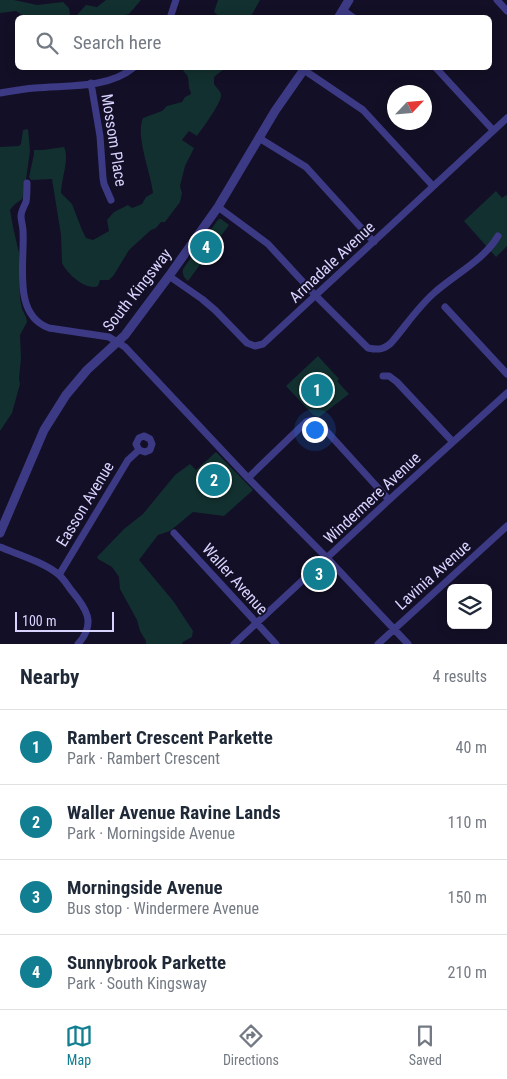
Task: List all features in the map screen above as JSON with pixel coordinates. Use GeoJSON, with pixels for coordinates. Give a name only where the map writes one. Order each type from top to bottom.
{"type":"FeatureCollection","features":[{"type":"Feature","properties":{"kind":"street"},"geometry":{"type":"LineString","coordinates":[[171,15],[176,0]]}},
{"type":"Feature","properties":{"kind":"street"},"geometry":{"type":"LineString","coordinates":[[340,14],[349,0]]}},
{"type":"Feature","properties":{"kind":"street"},"geometry":{"type":"LineString","coordinates":[[497,0],[507,11]]}},
{"type":"Feature","properties":{"kind":"street"},"geometry":{"type":"LineString","coordinates":[[0,93],[91,83],[115,78],[130,70]]}},
{"type":"Feature","properties":{"kind":"street","name":"South Kingsway"},"geometry":{"type":"LineString","coordinates":[[0,533],[44,430],[54,413],[76,382],[130,328],[169,276],[218,207],[275,111],[304,70]]}},
{"type":"Feature","properties":{"kind":"street"},"geometry":{"type":"LineString","coordinates":[[306,70],[363,110],[433,186]]}},
{"type":"Feature","properties":{"kind":"street"},"geometry":{"type":"LineString","coordinates":[[438,70],[493,130]]}},
{"type":"Feature","properties":{"kind":"street","name":"Mossom Place"},"geometry":{"type":"LineString","coordinates":[[91,83],[100,136],[104,184],[111,200]]}},
{"type":"Feature","properties":{"kind":"street","name":"Armadale Avenue"},"geometry":{"type":"LineString","coordinates":[[169,276],[215,310],[245,342],[255,346],[261,345],[267,342],[315,295],[507,119]]}},
{"type":"Feature","properties":{"kind":"street"},"geometry":{"type":"LineString","coordinates":[[259,138],[306,167],[374,242]]}},
{"type":"Feature","properties":{"kind":"street"},"geometry":{"type":"LineString","coordinates":[[27,182],[26,200],[21,215],[24,230],[24,293],[25,302],[31,314],[46,327],[109,337],[125,347],[408,644]]}},
{"type":"Feature","properties":{"kind":"street"},"geometry":{"type":"LineString","coordinates":[[218,207],[268,244],[368,348],[380,350],[390,343],[433,294],[491,248],[498,236]]}},
{"type":"Feature","properties":{"kind":"street"},"geometry":{"type":"LineString","coordinates":[[445,307],[507,374]]}},
{"type":"Feature","properties":{"kind":"street"},"geometry":{"type":"LineString","coordinates":[[383,376],[389,376],[397,382],[453,442]]}},
{"type":"Feature","properties":{"kind":"street","name":"Windermere Avenue"},"geometry":{"type":"LineString","coordinates":[[234,644],[507,393]]}},
{"type":"Feature","properties":{"kind":"street"},"geometry":{"type":"LineString","coordinates":[[248,478],[306,422],[312,420],[322,425],[389,500]]}},
{"type":"Feature","properties":{"kind":"street","name":"Easson Avenue"},"geometry":{"type":"LineString","coordinates":[[59,575],[128,460],[139,450]]}},
{"type":"Feature","properties":{"kind":"street","name":"Lavinia Avenue"},"geometry":{"type":"LineString","coordinates":[[378,644],[507,526]]}},
{"type":"Feature","properties":{"kind":"street","name":"Waller Avenue"},"geometry":{"type":"LineString","coordinates":[[174,533],[276,644]]}},
{"type":"Feature","properties":{"kind":"street"},"geometry":{"type":"LineString","coordinates":[[0,547],[43,565],[59,575],[86,610],[88,622],[84,638],[78,644]]}},
{"type":"Feature","properties":{"kind":"green space"},"geometry":{"type":"Polygon","coordinates":[[[0,0],[14,0],[37,5],[63,2],[69,8],[70,15],[23,15],[16,11],[0,13],[0,0]]]}},
{"type":"Feature","properties":{"kind":"green space"},"geometry":{"type":"Polygon","coordinates":[[[106,0],[141,0],[129,14],[77,15],[86,5],[97,7],[106,0]]]}},
{"type":"Feature","properties":{"kind":"green space"},"geometry":{"type":"Polygon","coordinates":[[[218,0],[260,0],[252,15],[218,15],[214,12],[218,0]]]}},
{"type":"Feature","properties":{"kind":"green space"},"geometry":{"type":"Polygon","coordinates":[[[223,70],[214,77],[214,84],[221,94],[216,109],[197,136],[189,131],[182,140],[194,148],[185,166],[180,186],[182,193],[180,202],[165,222],[161,222],[129,250],[109,280],[100,280],[98,286],[93,287],[83,284],[68,272],[62,263],[61,235],[52,179],[31,180],[29,177],[34,150],[64,147],[66,163],[61,193],[72,204],[86,238],[93,240],[109,231],[107,220],[114,212],[128,205],[132,208],[142,204],[146,197],[153,193],[142,144],[141,126],[143,118],[162,111],[167,106],[182,102],[185,97],[191,94],[188,77],[183,71],[223,70]]]}},
{"type":"Feature","properties":{"kind":"green space"},"geometry":{"type":"Polygon","coordinates":[[[28,129],[30,151],[24,194],[22,199],[10,210],[19,253],[20,298],[27,322],[20,335],[20,384],[12,413],[0,431],[0,147],[19,146],[23,130],[28,129]]]}},
{"type":"Feature","properties":{"kind":"green space"},"geometry":{"type":"Polygon","coordinates":[[[496,191],[502,198],[507,196],[507,246],[496,257],[464,221],[496,191]]]}},
{"type":"Feature","properties":{"kind":"green space"},"geometry":{"type":"Polygon","coordinates":[[[219,219],[229,225],[188,281],[185,279],[183,269],[219,219]]]}},
{"type":"Feature","properties":{"kind":"green space"},"geometry":{"type":"Polygon","coordinates":[[[318,356],[339,379],[337,381],[349,394],[319,417],[313,415],[286,386],[318,356]]]}},
{"type":"Feature","properties":{"kind":"green space"},"geometry":{"type":"Polygon","coordinates":[[[216,452],[253,490],[224,516],[193,512],[170,531],[158,535],[139,560],[174,602],[193,631],[192,637],[182,644],[146,644],[137,620],[120,589],[119,577],[112,567],[97,557],[124,529],[143,514],[175,475],[190,464],[196,470],[216,452]]]}},
{"type":"Feature","properties":{"kind":"place","name":"Sunnybrook Parkette"},"geometry":{"type":"Point","coordinates":[206,247]}},
{"type":"Feature","properties":{"kind":"place","name":"Rambert Crescent Parkette"},"geometry":{"type":"Point","coordinates":[317,390]}},
{"type":"Feature","properties":{"kind":"place","name":"Waller Avenue Ravine Lands"},"geometry":{"type":"Point","coordinates":[214,480]}},
{"type":"Feature","properties":{"kind":"place","name":"Morningside Avenue"},"geometry":{"type":"Point","coordinates":[319,574]}}]}
